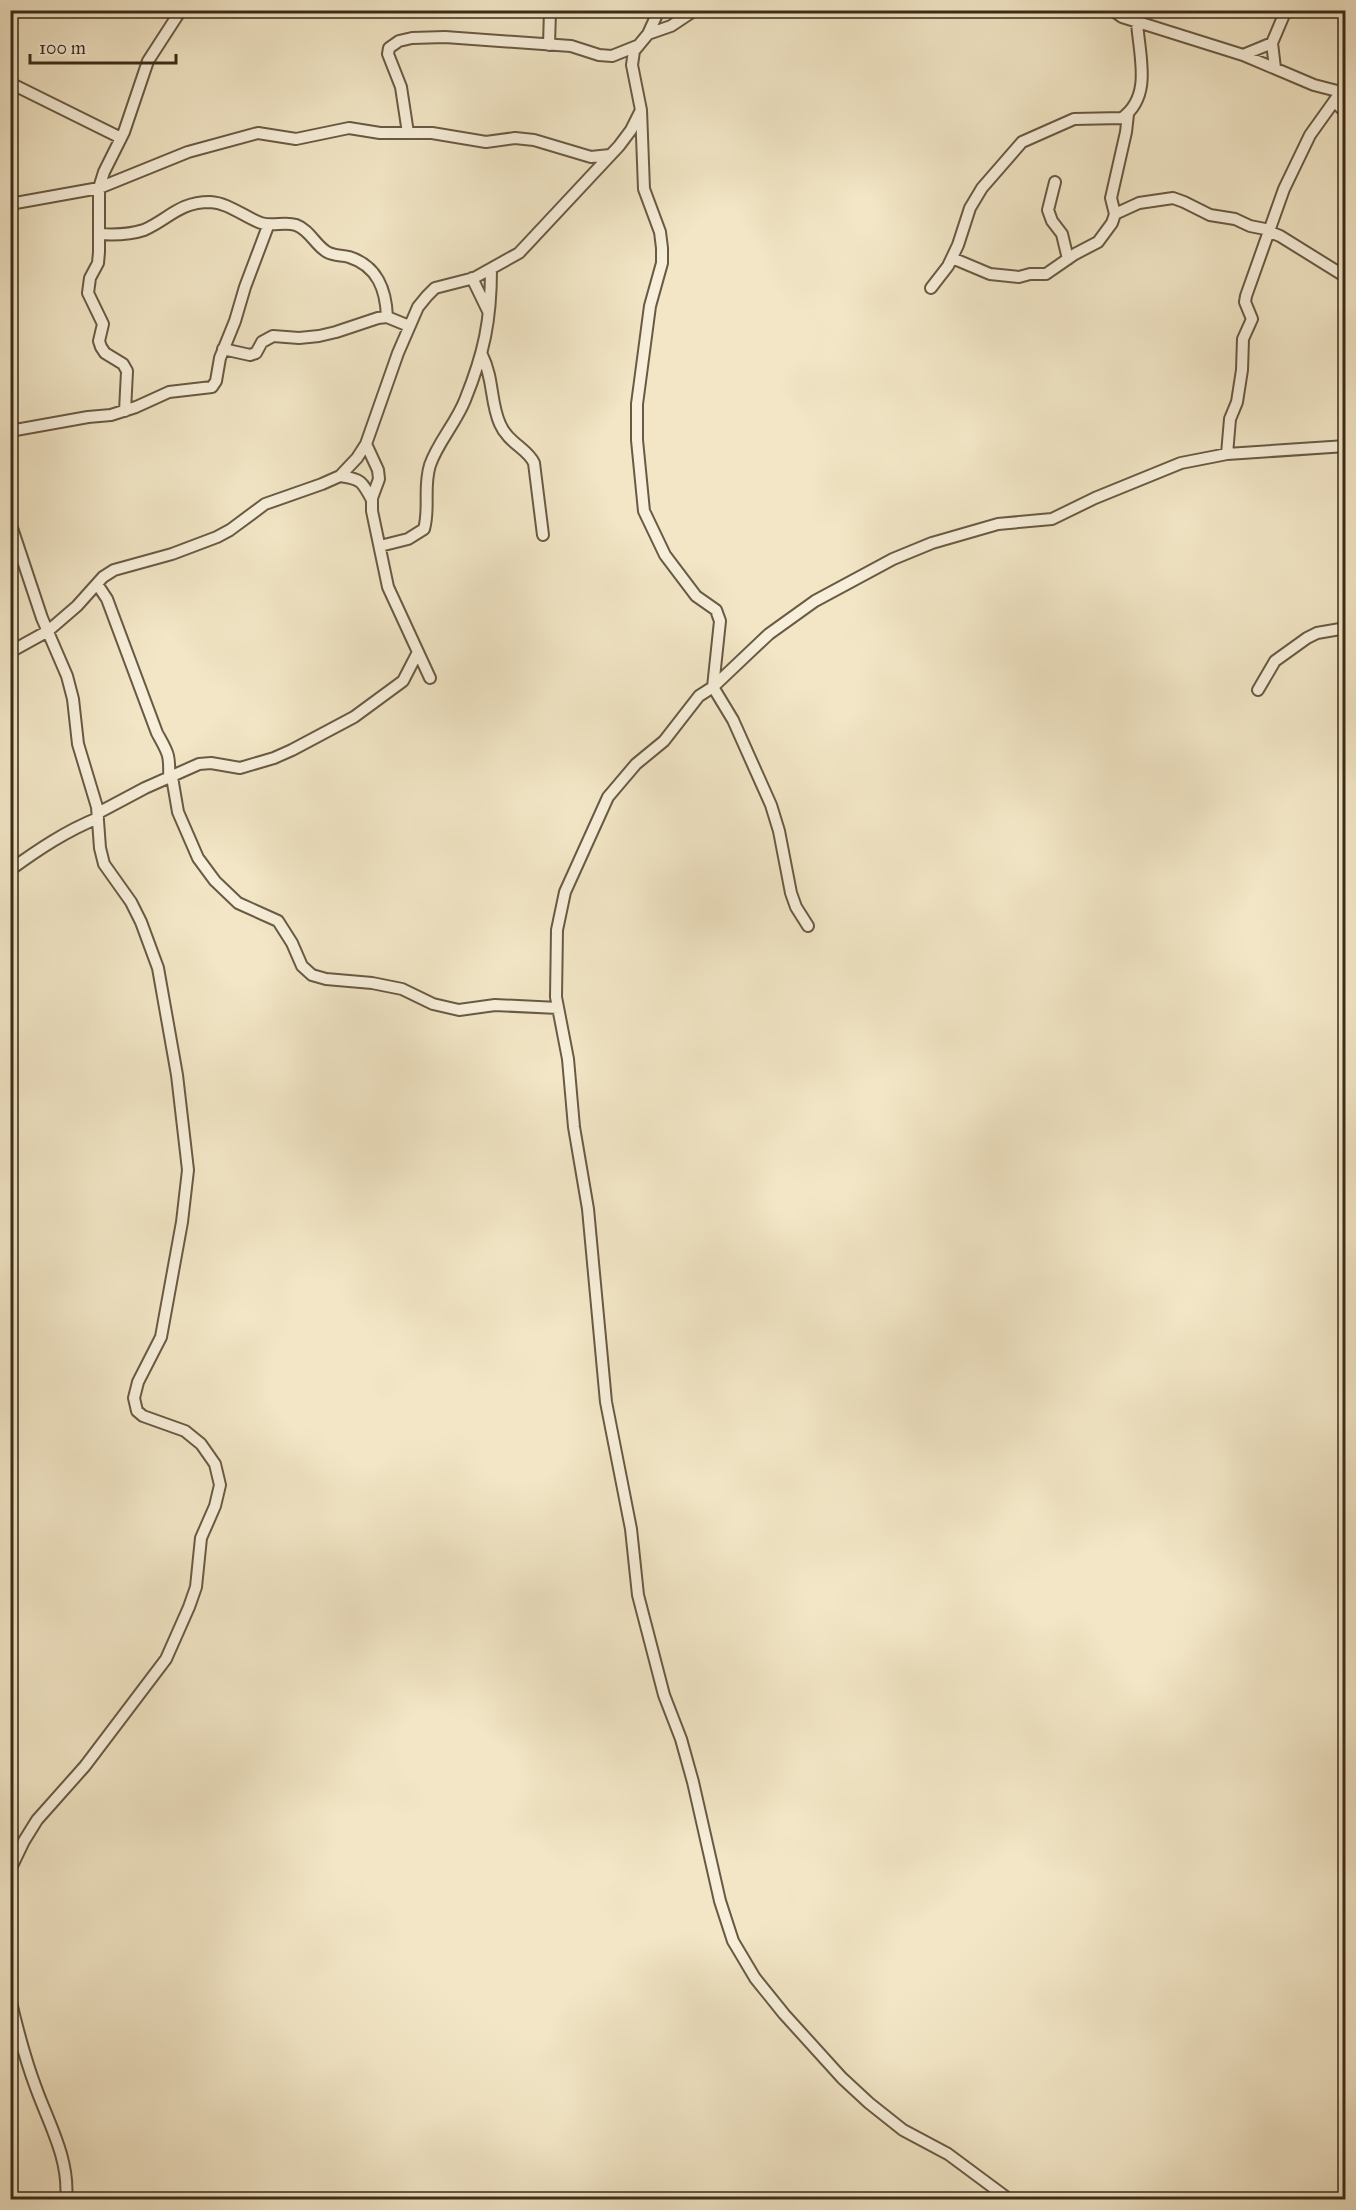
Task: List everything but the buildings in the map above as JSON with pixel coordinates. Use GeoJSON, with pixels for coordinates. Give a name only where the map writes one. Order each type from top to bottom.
{"type":"FeatureCollection","features":[{"type":"Feature","properties":{"kind":"street"},"geometry":{"type":"LineString","coordinates":[[125,411],[127,371],[123,364],[105,353],[101,347],[99,341],[103,324],[88,293],[90,278],[98,263],[99,188],[137,98],[148,61],[181,10]]}},
{"type":"Feature","properties":{"kind":"street"},"geometry":{"type":"LineString","coordinates":[[549,45],[550,10]]}},
{"type":"Feature","properties":{"kind":"street"},"geometry":{"type":"LineString","coordinates":[[659,10],[648,34],[634,51],[632,65],[641,110],[644,189],[660,232],[662,248],[662,263],[650,306],[637,404],[637,440],[644,511],[665,555],[696,596],[716,610],[720,621],[713,687],[733,720],[771,805],[779,831],[791,893],[796,907],[808,926]]}},
{"type":"Feature","properties":{"kind":"street"},"geometry":{"type":"LineString","coordinates":[[648,34],[671,26],[695,10]]}},
{"type":"Feature","properties":{"kind":"street"},"geometry":{"type":"LineString","coordinates":[[1112,10],[1137,22],[1243,55],[1340,95]]}},
{"type":"Feature","properties":{"kind":"street"},"geometry":{"type":"LineString","coordinates":[[1275,69],[1272,43],[1286,10]]}},
{"type":"Feature","properties":{"kind":"street"},"geometry":{"type":"LineString","coordinates":[[931,288],[952,258],[970,208],[981,188],[1022,141],[1074,119],[1117,120],[1128,114],[1136,105],[1142,83],[1137,22]]}},
{"type":"Feature","properties":{"kind":"street"},"geometry":{"type":"LineString","coordinates":[[408,132],[401,87],[388,54],[392,45],[412,38],[445,37],[571,46],[599,55],[612,56],[638,46]]}},
{"type":"Feature","properties":{"kind":"street"},"geometry":{"type":"LineString","coordinates":[[1243,55],[1272,43]]}},
{"type":"Feature","properties":{"kind":"street"},"geometry":{"type":"LineString","coordinates":[[1227,454],[1230,419],[1237,402],[1242,370],[1243,339],[1252,319],[1245,302],[1246,296],[1284,189],[1303,148],[1340,95],[1346,82]]}},
{"type":"Feature","properties":{"kind":"street"},"geometry":{"type":"LineString","coordinates":[[10,83],[121,138]]}},
{"type":"Feature","properties":{"kind":"street"},"geometry":{"type":"LineString","coordinates":[[1340,95],[1346,113]]}},
{"type":"Feature","properties":{"kind":"street"},"geometry":{"type":"LineString","coordinates":[[10,652],[48,631],[114,570],[172,554],[217,537],[265,504],[340,476],[357,458],[366,444],[418,307],[435,288],[472,278],[519,253],[610,155],[631,130],[641,110]]}},
{"type":"Feature","properties":{"kind":"street"},"geometry":{"type":"LineString","coordinates":[[952,258],[990,274],[1019,277],[1046,274],[1098,242],[1112,223],[1115,214],[1111,198],[1128,114]]}},
{"type":"Feature","properties":{"kind":"street"},"geometry":{"type":"LineString","coordinates":[[10,204],[99,188],[188,152],[258,133],[296,139],[349,128],[380,133],[432,133],[486,142],[515,138],[534,140],[591,157],[610,155]]}},
{"type":"Feature","properties":{"kind":"street"},"geometry":{"type":"LineString","coordinates":[[1055,182],[1048,210],[1052,221],[1062,234],[1068,259]]}},
{"type":"Feature","properties":{"kind":"street"},"geometry":{"type":"LineString","coordinates":[[1115,214],[1139,203],[1173,198],[1184,201],[1210,215],[1235,219],[1270,231],[1346,277]]}},
{"type":"Feature","properties":{"kind":"street"},"geometry":{"type":"LineString","coordinates":[[99,234],[129,234],[144,230],[179,208],[212,202],[232,208],[268,226],[284,224],[302,227],[325,251],[333,255],[348,257],[371,268],[378,276],[386,296],[387,317]]}},
{"type":"Feature","properties":{"kind":"street"},"geometry":{"type":"LineString","coordinates":[[10,431],[105,416],[125,411],[169,392],[212,387],[216,381],[223,349],[268,226]]}},
{"type":"Feature","properties":{"kind":"street"},"geometry":{"type":"LineString","coordinates":[[380,546],[408,539],[424,529],[427,518],[426,482],[430,464],[465,400],[482,355],[489,315],[491,269]]}},
{"type":"Feature","properties":{"kind":"street"},"geometry":{"type":"LineString","coordinates":[[472,278],[485,301],[489,315]]}},
{"type":"Feature","properties":{"kind":"street"},"geometry":{"type":"LineString","coordinates":[[223,349],[250,355],[256,353],[262,342],[273,336],[299,338],[319,336],[378,318],[387,317],[409,326]]}},
{"type":"Feature","properties":{"kind":"street"},"geometry":{"type":"LineString","coordinates":[[482,355],[490,373],[500,424],[509,439],[531,456],[534,463],[543,535]]}},
{"type":"Feature","properties":{"kind":"street"},"geometry":{"type":"LineString","coordinates":[[366,444],[378,470],[379,479],[372,500],[372,511],[388,587],[430,678]]}},
{"type":"Feature","properties":{"kind":"street"},"geometry":{"type":"LineString","coordinates":[[1010,2199],[948,2154],[903,2130],[842,2078],[755,1978],[732,1941],[720,1901],[687,1760],[664,1695],[638,1595],[631,1529],[606,1402],[588,1209],[574,1127],[568,1059],[556,997],[557,930],[565,892],[608,797],[636,764],[664,741],[699,696],[713,687],[770,634],[806,608],[893,559],[932,543],[998,524],[1052,519],[1095,498],[1181,463],[1227,454],[1346,446]]}},
{"type":"Feature","properties":{"kind":"street"},"geometry":{"type":"LineString","coordinates":[[340,476],[359,480],[364,484],[372,500]]}},
{"type":"Feature","properties":{"kind":"street"},"geometry":{"type":"LineString","coordinates":[[10,522],[74,699],[78,744],[98,815],[100,848],[104,864],[141,922],[158,968],[177,1075],[188,1170],[182,1222],[161,1337],[138,1382],[134,1398],[137,1411],[143,1416],[185,1431],[201,1444],[215,1464],[220,1485],[216,1506],[201,1538],[196,1587],[186,1616],[166,1659],[85,1766],[38,1820],[24,1841],[10,1870]]}},
{"type":"Feature","properties":{"kind":"street"},"geometry":{"type":"LineString","coordinates":[[97,584],[107,599],[157,733],[165,745],[170,760],[170,777],[178,812],[198,858],[215,881],[238,903],[278,921],[287,933],[302,966],[312,975],[326,979],[372,982],[402,989],[433,1004],[459,1010],[495,1005],[558,1008]]}},
{"type":"Feature","properties":{"kind":"street"},"geometry":{"type":"LineString","coordinates":[[1258,690],[1275,661],[1306,638],[1317,633],[1346,628]]}},
{"type":"Feature","properties":{"kind":"street"},"geometry":{"type":"LineString","coordinates":[[10,870],[56,838],[146,788],[199,764],[211,763],[240,768],[274,758],[354,717],[403,681],[418,652]]}},
{"type":"Feature","properties":{"kind":"street"},"geometry":{"type":"LineString","coordinates":[[10,1998],[27,2062],[62,2153],[66,2176],[66,2199]]}}]}
